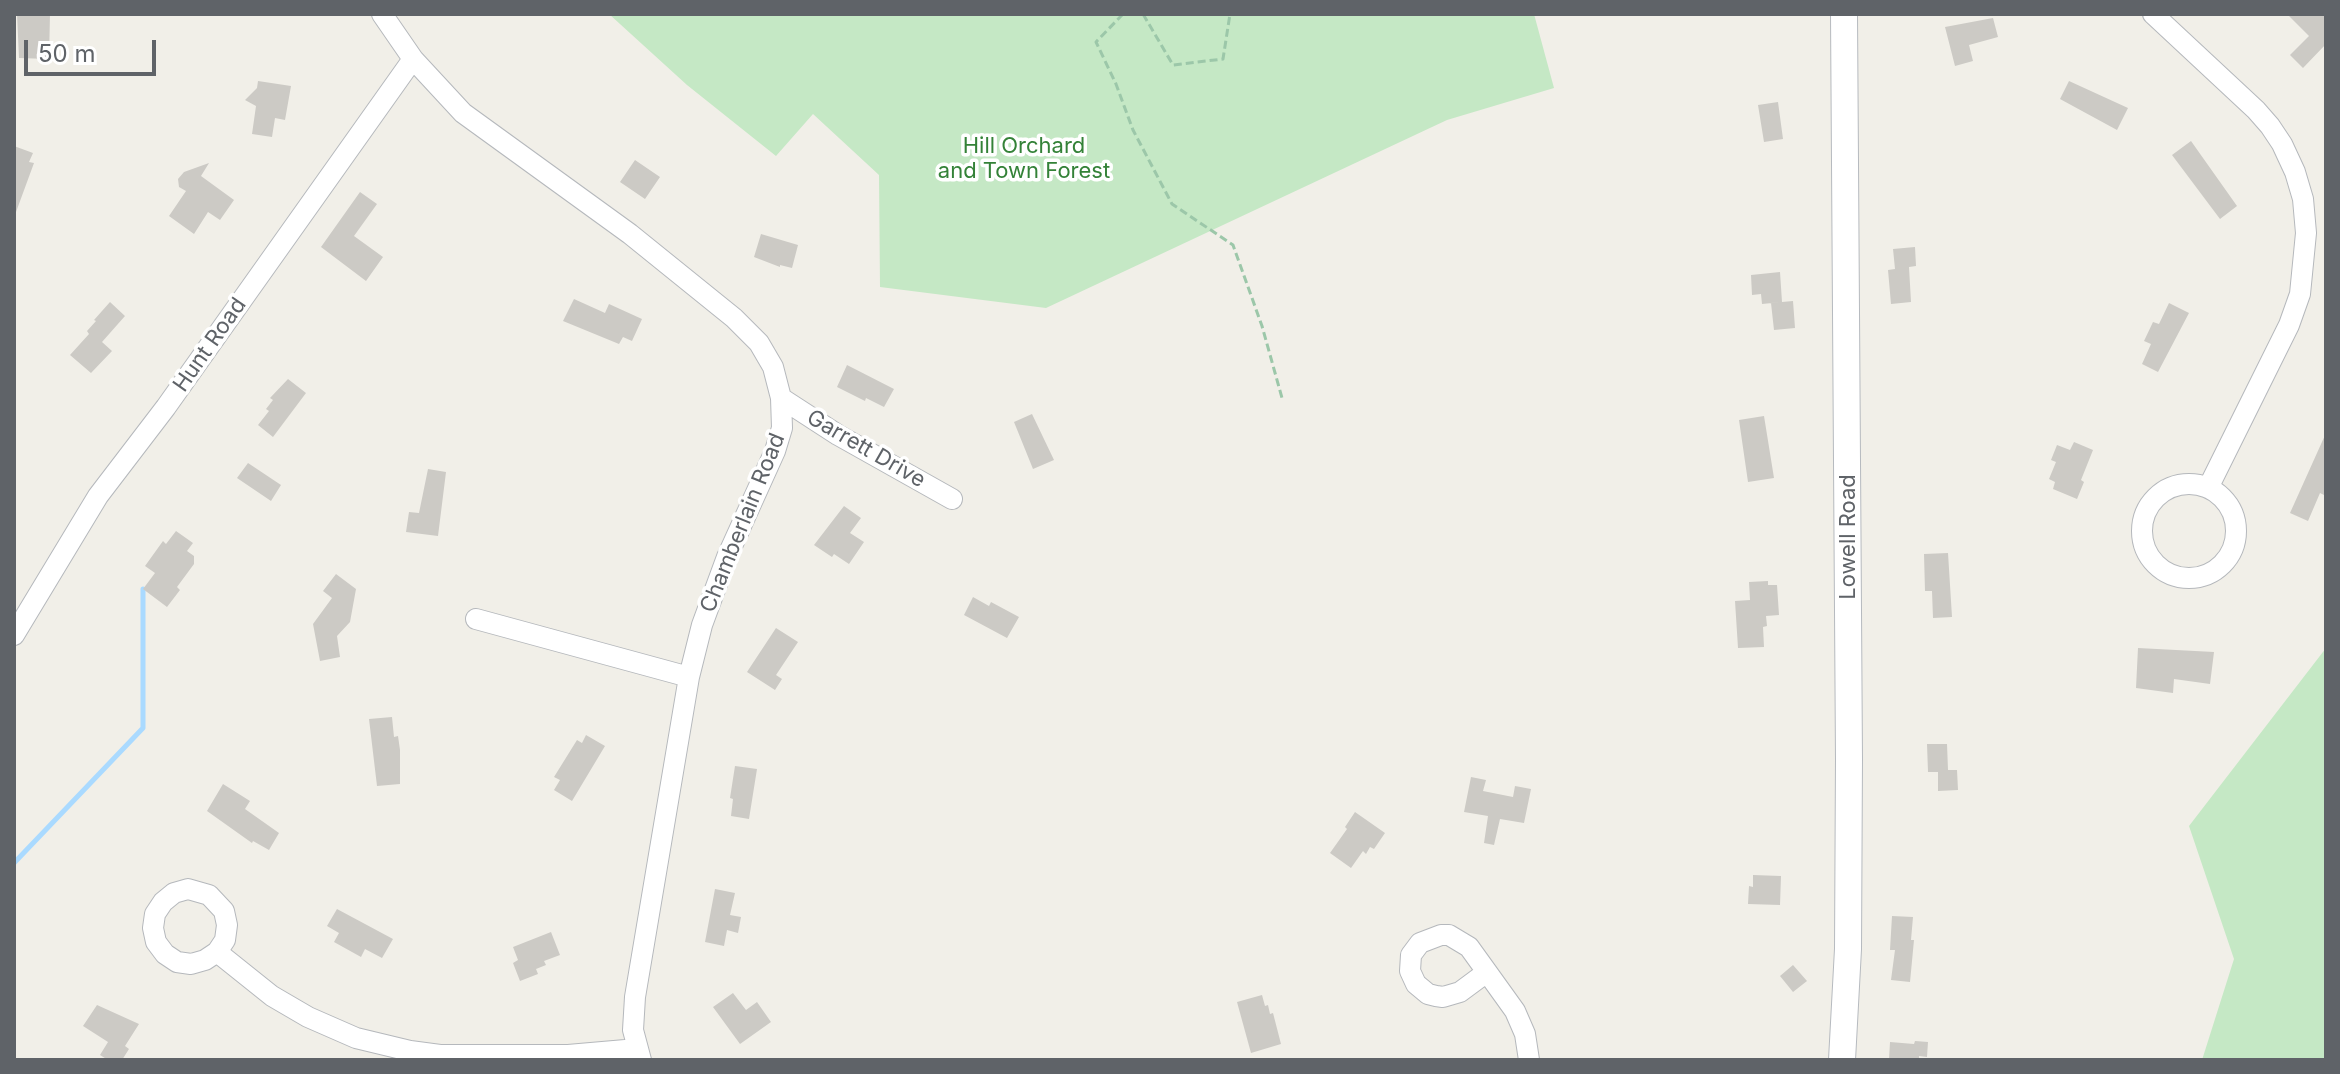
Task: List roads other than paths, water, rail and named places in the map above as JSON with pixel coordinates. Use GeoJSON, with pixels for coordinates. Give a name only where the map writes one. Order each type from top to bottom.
{"type":"FeatureCollection","features":[{"type":"Feature","properties":{"kind":"street","name":"Chamberlain Road"},"geometry":{"type":"LineString","coordinates":[[382,14],[413,59],[463,113],[630,234],[734,318],[759,343],[773,367],[781,398],[782,428],[775,451],[727,557],[702,625],[689,677],[635,997],[633,1030],[639,1054]]}},
{"type":"Feature","properties":{"kind":"street","name":"Lowell Road"},"geometry":{"type":"LineString","coordinates":[[1842,1060],[1848,949],[1849,759],[1844,14]]}},
{"type":"Feature","properties":{"kind":"street"},"geometry":{"type":"LineString","coordinates":[[2153,14],[2270,126],[2282,144],[2303,199],[2306,233],[2300,294],[2283,337],[2208,488]]}},
{"type":"Feature","properties":{"kind":"street","name":"Hunt Road"},"geometry":{"type":"LineString","coordinates":[[14,635],[98,496],[166,407],[413,59]]}},
{"type":"Feature","properties":{"kind":"street","name":"Garrett Drive"},"geometry":{"type":"LineString","coordinates":[[781,398],[838,435],[952,499]]}},
{"type":"Feature","properties":{"kind":"street"},"geometry":{"type":"LineString","coordinates":[[2194,484],[2208,488],[2231,509],[2235,540],[2230,554],[2220,566],[2206,575],[2191,578],[2161,570],[2150,559],[2143,545],[2141,530],[2144,514],[2152,501],[2178,485],[2194,484]]}},
{"type":"Feature","properties":{"kind":"street"},"geometry":{"type":"LineString","coordinates":[[476,619],[689,677]]}},
{"type":"Feature","properties":{"kind":"street"},"geometry":{"type":"LineString","coordinates":[[217,952],[272,996],[308,1017],[382,1046],[440,1055],[639,1054]]}},
{"type":"Feature","properties":{"kind":"street"},"geometry":{"type":"LineString","coordinates":[[1487,972],[1515,1011],[1525,1034],[1529,1060]]}},
{"type":"Feature","properties":{"kind":"waterway"},"geometry":{"type":"LineString","coordinates":[[14,863],[143,728],[143,589]]}},
{"type":"Feature","properties":{"kind":"park label","name":"Hill Orchard and Town Forest"},"geometry":{"type":"Point","coordinates":[1024,158]}}]}
